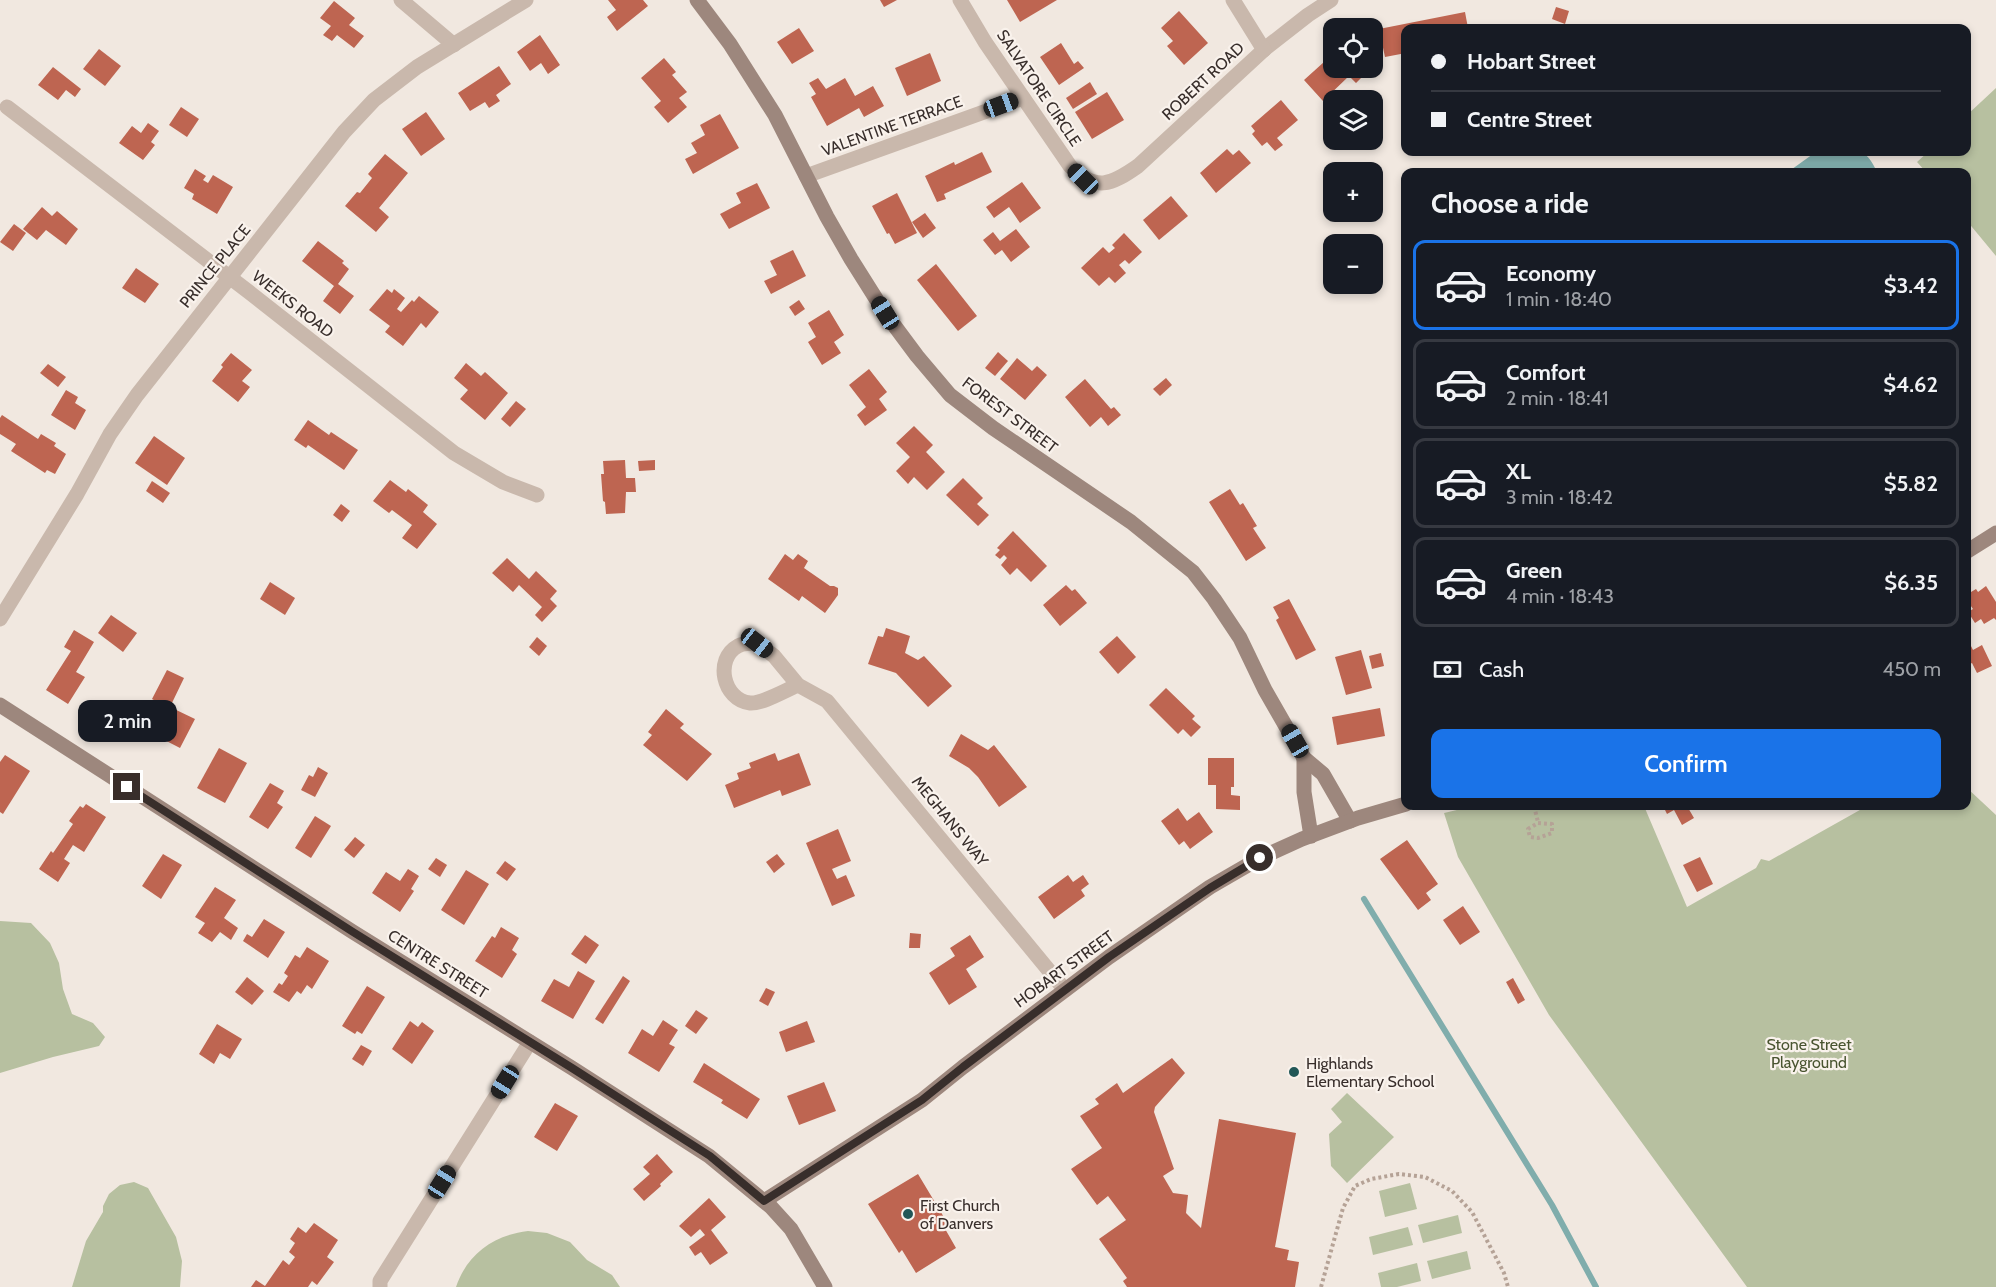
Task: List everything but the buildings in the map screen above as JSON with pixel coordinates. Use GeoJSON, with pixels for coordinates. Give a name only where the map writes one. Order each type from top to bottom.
{"type":"FeatureCollection","features":[{"type":"Feature","properties":{"kind":"main road","name":"FOREST STREET"},"geometry":{"type":"LineString","coordinates":[[697,0],[730,44],[776,115],[831,226],[885,313],[917,356],[950,394],[1003,434],[1131,522],[1193,572],[1240,638],[1265,690],[1304,758],[1323,774],[1350,821]]}},
{"type":"Feature","properties":{"kind":"main road"},"geometry":{"type":"LineString","coordinates":[[1971,549],[1996,533]]}},
{"type":"Feature","properties":{"kind":"main road","name":"CENTRE STREET"},"geometry":{"type":"LineString","coordinates":[[0,705],[353,932],[710,1156],[764,1201],[791,1229],[825,1287]]}},
{"type":"Feature","properties":{"kind":"main road","name":"FOREST STREET"},"geometry":{"type":"LineString","coordinates":[[1304,758],[1304,792],[1311,836]]}},
{"type":"Feature","properties":{"kind":"main road","name":"HOBART STREET"},"geometry":{"type":"LineString","coordinates":[[764,1201],[922,1100],[1065,990],[1210,888],[1260,858],[1350,821],[1401,806]]}},
{"type":"Feature","properties":{"kind":"street"},"geometry":{"type":"LineString","coordinates":[[401,0],[454,45]]}},
{"type":"Feature","properties":{"kind":"street","name":"PRINCE PLACE"},"geometry":{"type":"LineString","coordinates":[[0,619],[137,394],[344,132],[374,100],[417,68],[526,0]]}},
{"type":"Feature","properties":{"kind":"street","name":"SALVATORE CIRCLE"},"geometry":{"type":"LineString","coordinates":[[960,0],[985,42],[1070,166],[1083,179],[1098,183]]}},
{"type":"Feature","properties":{"kind":"street"},"geometry":{"type":"LineString","coordinates":[[1233,0],[1263,50]]}},
{"type":"Feature","properties":{"kind":"street","name":"ROBERT ROAD"},"geometry":{"type":"LineString","coordinates":[[1098,183],[1120,179],[1138,166],[1263,50],[1331,0]]}},
{"type":"Feature","properties":{"kind":"street","name":"VALENTINE TERRACE"},"geometry":{"type":"LineString","coordinates":[[806,176],[1023,98]]}},
{"type":"Feature","properties":{"kind":"street","name":"WEEKS ROAD"},"geometry":{"type":"LineString","coordinates":[[7,107],[454,453],[503,482],[537,495]]}},
{"type":"Feature","properties":{"kind":"street","name":"MEGHANS WAY"},"geometry":{"type":"LineString","coordinates":[[798,685],[766,700],[750,703],[736,698],[727,686],[723,668],[727,654],[740,645],[757,643],[774,656],[798,685],[827,701],[1065,990]]}},
{"type":"Feature","properties":{"kind":"street"},"geometry":{"type":"LineString","coordinates":[[376,1285],[530,1042]]}},
{"type":"Feature","properties":{"kind":"path"},"geometry":{"type":"LineString","coordinates":[[1535,810],[1538,823]]}},
{"type":"Feature","properties":{"kind":"path"},"geometry":{"type":"LineString","coordinates":[[1538,823],[1552,824],[1552,833],[1538,838],[1530,837],[1527,829],[1538,823]]}},
{"type":"Feature","properties":{"kind":"path"},"geometry":{"type":"LineString","coordinates":[[1321,1287],[1343,1208],[1355,1186],[1371,1179],[1400,1174],[1425,1177],[1452,1191],[1472,1212],[1504,1273],[1508,1287]]}},
{"type":"Feature","properties":{"kind":"green space"},"geometry":{"type":"Polygon","coordinates":[[[1996,88],[1996,256],[1971,226],[1971,168],[1922,168],[1917,162],[1924,156],[1971,156],[1971,111],[1996,88]]]}},
{"type":"Feature","properties":{"kind":"green space","name":"Stone Street Playground"},"geometry":{"type":"Polygon","coordinates":[[[1971,792],[1996,815],[1996,1287],[1747,1287],[1549,1015],[1458,857],[1444,813],[1457,810],[1646,810],[1687,907],[1756,868],[1761,859],[1769,861],[1860,810],[1971,810],[1971,792]]]}},
{"type":"Feature","properties":{"kind":"green space"},"geometry":{"type":"Polygon","coordinates":[[[0,921],[31,923],[50,943],[59,963],[63,989],[72,1014],[93,1023],[105,1037],[99,1046],[0,1073],[0,921]]]}},
{"type":"Feature","properties":{"kind":"green space"},"geometry":{"type":"Polygon","coordinates":[[[1347,1093],[1394,1137],[1347,1183],[1331,1166],[1329,1134],[1342,1122],[1331,1109],[1347,1093]]]}},
{"type":"Feature","properties":{"kind":"green space"},"geometry":{"type":"Polygon","coordinates":[[[134,1182],[148,1188],[176,1237],[182,1261],[180,1287],[72,1287],[86,1241],[103,1212],[103,1206],[109,1194],[120,1185],[134,1182]]]}},
{"type":"Feature","properties":{"kind":"green space"},"geometry":{"type":"Polygon","coordinates":[[[1410,1183],[1417,1209],[1385,1217],[1379,1191],[1410,1183]]]}},
{"type":"Feature","properties":{"kind":"green space"},"geometry":{"type":"Polygon","coordinates":[[[1458,1215],[1462,1233],[1423,1243],[1418,1225],[1458,1215]]]}},
{"type":"Feature","properties":{"kind":"green space"},"geometry":{"type":"Polygon","coordinates":[[[1408,1227],[1413,1245],[1373,1255],[1369,1237],[1408,1227]]]}},
{"type":"Feature","properties":{"kind":"green space"},"geometry":{"type":"Polygon","coordinates":[[[528,1231],[547,1233],[570,1242],[587,1260],[612,1275],[620,1287],[456,1287],[467,1265],[483,1248],[504,1237],[528,1231]]]}},
{"type":"Feature","properties":{"kind":"green space"},"geometry":{"type":"Polygon","coordinates":[[[1467,1251],[1471,1269],[1432,1279],[1427,1261],[1467,1251]]]}},
{"type":"Feature","properties":{"kind":"green space"},"geometry":{"type":"Polygon","coordinates":[[[1417,1263],[1421,1281],[1397,1287],[1381,1287],[1378,1273],[1417,1263]]]}},
{"type":"Feature","properties":{"kind":"water"},"geometry":{"type":"Polygon","coordinates":[[[1810,156],[1867,156],[1875,168],[1794,168],[1810,156]]]}},
{"type":"Feature","properties":{"kind":"waterway"},"geometry":{"type":"LineString","coordinates":[[1364,899],[1552,1205],[1596,1287]]}},
{"type":"Feature","properties":{"kind":"place","name":"Highlands Elementary School"},"geometry":{"type":"Point","coordinates":[1294,1072]}},
{"type":"Feature","properties":{"kind":"place","name":"First Church of Danvers"},"geometry":{"type":"Point","coordinates":[908,1214]}},
{"type":"Feature","properties":{"kind":"route"},"geometry":{"type":"LineString","coordinates":[[127,787],[710,1156],[764,1201],[922,1100],[1109,957],[1210,888],[1260,858]]}}]}
